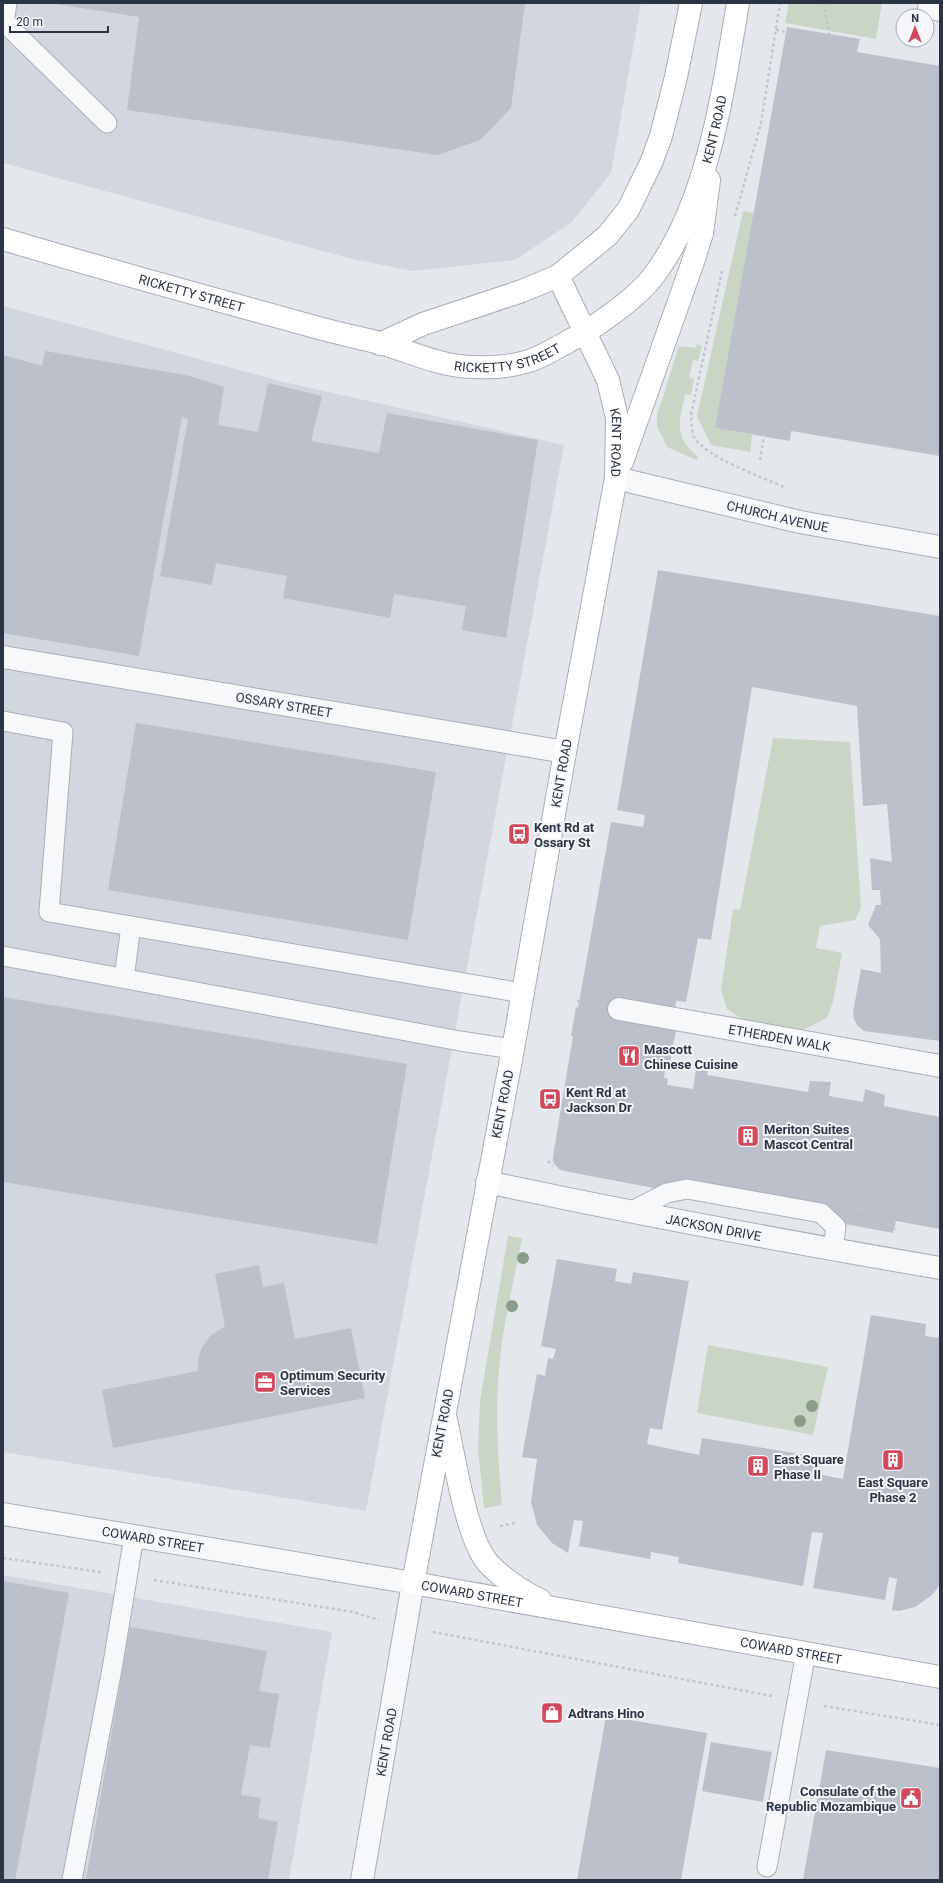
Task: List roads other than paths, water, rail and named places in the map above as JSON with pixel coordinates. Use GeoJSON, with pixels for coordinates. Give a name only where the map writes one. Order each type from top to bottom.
{"type":"FeatureCollection","features":[{"type":"Feature","properties":{"kind":"main road"},"geometry":{"type":"LineString","coordinates":[[380,344],[423,324],[522,291],[558,276],[607,236],[628,210],[639,190],[661,136],[676,77],[691,3]]}},
{"type":"Feature","properties":{"kind":"main road","name":"KENT ROAD"},"geometry":{"type":"LineString","coordinates":[[585,333],[645,285],[669,252],[697,191],[713,135],[738,3]]}},
{"type":"Feature","properties":{"kind":"main road"},"geometry":{"type":"LineString","coordinates":[[616,478],[685,286],[702,233],[713,135]]}},
{"type":"Feature","properties":{"kind":"main road","name":"RICKETTY STREET"},"geometry":{"type":"LineString","coordinates":[[3,239],[84,263],[380,344],[444,365],[476,368],[530,361],[585,333]]}},
{"type":"Feature","properties":{"kind":"main road","name":"KENT ROAD"},"geometry":{"type":"LineString","coordinates":[[413,1583],[513,1049],[565,752],[616,478],[617,424],[614,401],[608,380],[558,276]]}},
{"type":"Feature","properties":{"kind":"main road"},"geometry":{"type":"LineString","coordinates":[[444,1411],[473,1534],[487,1562],[506,1580],[555,1608]]}},
{"type":"Feature","properties":{"kind":"main road","name":"COWARD STREET"},"geometry":{"type":"LineString","coordinates":[[413,1583],[940,1677]]}},
{"type":"Feature","properties":{"kind":"street","name":"CHURCH AVENUE"},"geometry":{"type":"LineString","coordinates":[[616,478],[800,522],[940,547]]}},
{"type":"Feature","properties":{"kind":"street","name":"OSSARY STREET"},"geometry":{"type":"LineString","coordinates":[[3,657],[565,752]]}},
{"type":"Feature","properties":{"kind":"street","name":"ETHERDEN WALK"},"geometry":{"type":"LineString","coordinates":[[619,1009],[940,1066]]}},
{"type":"Feature","properties":{"kind":"street","name":"JACKSON DRIVE"},"geometry":{"type":"LineString","coordinates":[[487,1182],[630,1212],[833,1250],[940,1268]]}},
{"type":"Feature","properties":{"kind":"street","name":"COWARD STREET"},"geometry":{"type":"LineString","coordinates":[[3,1514],[413,1583]]}},
{"type":"Feature","properties":{"kind":"street","name":"KENT ROAD"},"geometry":{"type":"LineString","coordinates":[[362,1880],[413,1583]]}},
{"type":"Feature","properties":{"kind":"lane"},"geometry":{"type":"LineString","coordinates":[[7,3],[4,22],[107,123]]}},
{"type":"Feature","properties":{"kind":"lane"},"geometry":{"type":"LineString","coordinates":[[3,721],[63,732],[49,912],[522,993]]}},
{"type":"Feature","properties":{"kind":"lane"},"geometry":{"type":"LineString","coordinates":[[124,978],[131,926]]}},
{"type":"Feature","properties":{"kind":"lane"},"geometry":{"type":"LineString","coordinates":[[3,956],[460,1041],[513,1049]]}},
{"type":"Feature","properties":{"kind":"lane"},"geometry":{"type":"LineString","coordinates":[[630,1212],[667,1193],[687,1189],[821,1213],[836,1227],[833,1250]]}},
{"type":"Feature","properties":{"kind":"lane"},"geometry":{"type":"LineString","coordinates":[[72,1880],[134,1536]]}},
{"type":"Feature","properties":{"kind":"lane"},"geometry":{"type":"LineString","coordinates":[[767,1867],[806,1652]]}},
{"type":"Feature","properties":{"kind":"place","name":"Kent Rd at Ossary St"},"geometry":{"type":"Point","coordinates":[519,834]}},
{"type":"Feature","properties":{"kind":"place","name":"Mascott Chinese Cuisine"},"geometry":{"type":"Point","coordinates":[629,1056]}},
{"type":"Feature","properties":{"kind":"place","name":"Kent Rd at Jackson Dr"},"geometry":{"type":"Point","coordinates":[550,1099]}},
{"type":"Feature","properties":{"kind":"place","name":"Meriton Suites Mascot Central"},"geometry":{"type":"Point","coordinates":[748,1136]}},
{"type":"Feature","properties":{"kind":"place","name":"Optimum Security Services"},"geometry":{"type":"Point","coordinates":[265,1382]}},
{"type":"Feature","properties":{"kind":"place","name":"East Square Phase 2"},"geometry":{"type":"Point","coordinates":[893,1460]}},
{"type":"Feature","properties":{"kind":"place","name":"East Square Phase II"},"geometry":{"type":"Point","coordinates":[758,1466]}},
{"type":"Feature","properties":{"kind":"place","name":"Adtrans Hino"},"geometry":{"type":"Point","coordinates":[552,1713]}},
{"type":"Feature","properties":{"kind":"place","name":"Consulate of the Republic Mozambique"},"geometry":{"type":"Point","coordinates":[911,1798]}}]}
